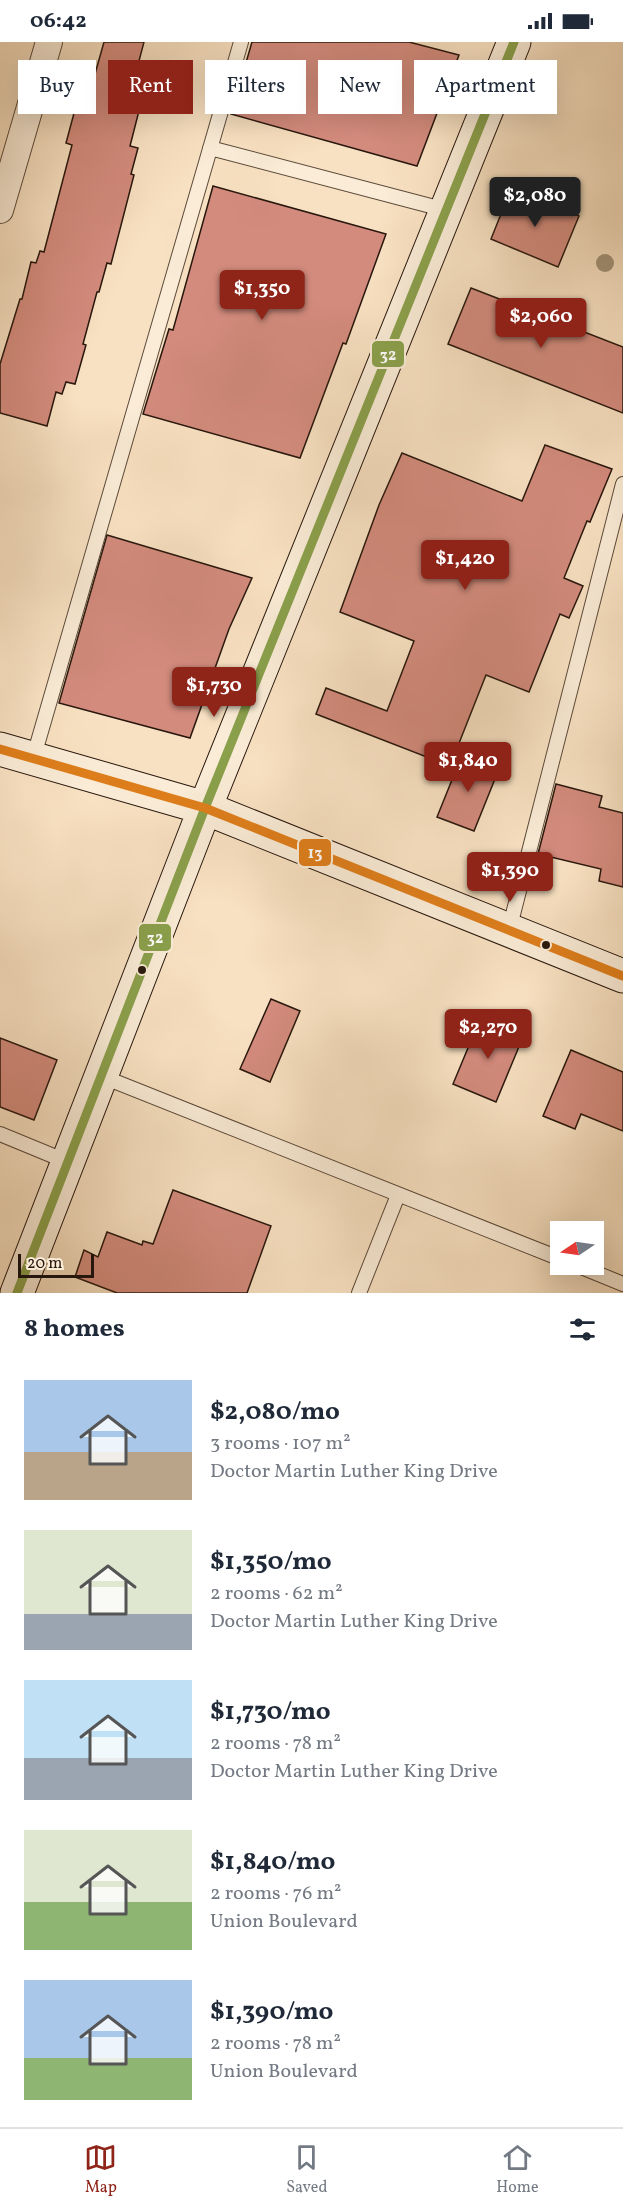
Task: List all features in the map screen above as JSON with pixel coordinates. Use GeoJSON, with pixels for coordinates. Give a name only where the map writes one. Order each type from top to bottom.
{"type":"FeatureCollection","features":[{"type":"Feature","properties":{"kind":"main road"},"geometry":{"type":"LineString","coordinates":[[17,1293],[205,808],[514,42]]}},
{"type":"Feature","properties":{"kind":"main road"},"geometry":{"type":"LineString","coordinates":[[0,749],[205,808],[623,976]]}},
{"type":"Feature","properties":{"kind":"street"},"geometry":{"type":"LineString","coordinates":[[0,210],[49,42]]}},
{"type":"Feature","properties":{"kind":"lane"},"geometry":{"type":"LineString","coordinates":[[33,759],[241,42]]}},
{"type":"Feature","properties":{"kind":"lane"},"geometry":{"type":"LineString","coordinates":[[210,148],[446,211]]}},
{"type":"Feature","properties":{"kind":"lane"},"geometry":{"type":"LineString","coordinates":[[509,930],[623,484]]}},
{"type":"Feature","properties":{"kind":"lane"},"geometry":{"type":"LineString","coordinates":[[100,1076],[550,1255]]}},
{"type":"Feature","properties":{"kind":"lane"},"geometry":{"type":"LineString","coordinates":[[0,1134],[68,1162]]}},
{"type":"Feature","properties":{"kind":"lane"},"geometry":{"type":"LineString","coordinates":[[359,1293],[398,1195]]}},
{"type":"Feature","properties":{"kind":"lane"},"geometry":{"type":"LineString","coordinates":[[601,1275],[623,1284]]}},
{"type":"Feature","properties":{"kind":"building"},"geometry":{"type":"Polygon","coordinates":[[[104,42],[144,42],[139,60],[108,60],[108,114],[138,114],[130,146],[138,148],[131,174],[134,175],[111,264],[107,263],[99,292],[97,292],[75,384],[66,382],[62,394],[56,392],[47,426],[0,413],[0,364],[20,299],[22,299],[31,262],[36,263],[40,251],[44,252],[72,145],[66,143],[74,114],[96,114],[96,70],[104,42]]]}},
{"type":"Feature","properties":{"kind":"building"},"geometry":{"type":"Polygon","coordinates":[[[252,42],[409,42],[459,55],[457,60],[414,60],[414,114],[437,114],[417,166],[231,114],[306,114],[306,60],[247,60],[252,42]]]}},
{"type":"Feature","properties":{"kind":"building"},"geometry":{"type":"Polygon","coordinates":[[[213,186],[386,234],[346,344],[343,343],[300,458],[143,414],[169,329],[173,330],[213,186]]]}},
{"type":"Feature","properties":{"kind":"building"},"geometry":{"type":"Polygon","coordinates":[[[511,189],[579,216],[558,267],[491,239],[511,189]]]}},
{"type":"Feature","properties":{"kind":"building"},"geometry":{"type":"Polygon","coordinates":[[[471,288],[623,347],[623,413],[448,344],[471,288]]]}},
{"type":"Feature","properties":{"kind":"building"},"geometry":{"type":"Polygon","coordinates":[[[545,445],[612,469],[590,522],[587,521],[564,578],[583,586],[569,618],[560,614],[529,692],[486,675],[450,766],[316,714],[326,688],[387,711],[414,641],[340,612],[379,505],[402,453],[522,501],[545,445]]]}},
{"type":"Feature","properties":{"kind":"building"},"geometry":{"type":"Polygon","coordinates":[[[107,535],[252,578],[229,629],[190,738],[59,703],[107,535]]]}},
{"type":"Feature","properties":{"kind":"building"},"geometry":{"type":"Polygon","coordinates":[[[462,755],[499,769],[474,831],[437,817],[462,755]]]}},
{"type":"Feature","properties":{"kind":"building"},"geometry":{"type":"Polygon","coordinates":[[[556,784],[602,796],[599,807],[623,813],[623,887],[599,881],[601,869],[538,854],[556,784]]]}},
{"type":"Feature","properties":{"kind":"building"},"geometry":{"type":"Polygon","coordinates":[[[271,999],[300,1011],[270,1082],[240,1069],[271,999]]]}},
{"type":"Feature","properties":{"kind":"building"},"geometry":{"type":"Polygon","coordinates":[[[480,1019],[523,1037],[496,1102],[453,1084],[480,1019]]]}},
{"type":"Feature","properties":{"kind":"building"},"geometry":{"type":"Polygon","coordinates":[[[0,1038],[57,1060],[34,1120],[0,1107],[0,1038]]]}},
{"type":"Feature","properties":{"kind":"building"},"geometry":{"type":"Polygon","coordinates":[[[571,1050],[623,1072],[623,1131],[581,1114],[575,1129],[543,1116],[571,1050]]]}},
{"type":"Feature","properties":{"kind":"building"},"geometry":{"type":"Polygon","coordinates":[[[173,1190],[271,1226],[247,1293],[117,1293],[75,1277],[84,1250],[98,1257],[107,1232],[142,1245],[143,1241],[153,1244],[173,1190]]]}},
{"type":"Feature","properties":{"kind":"transit line","name":"32"},"geometry":{"type":"LineString","coordinates":[[17,1293],[205,808],[514,42]]}},
{"type":"Feature","properties":{"kind":"transit line","name":"13"},"geometry":{"type":"LineString","coordinates":[[0,749],[205,808],[623,976]]}}]}
